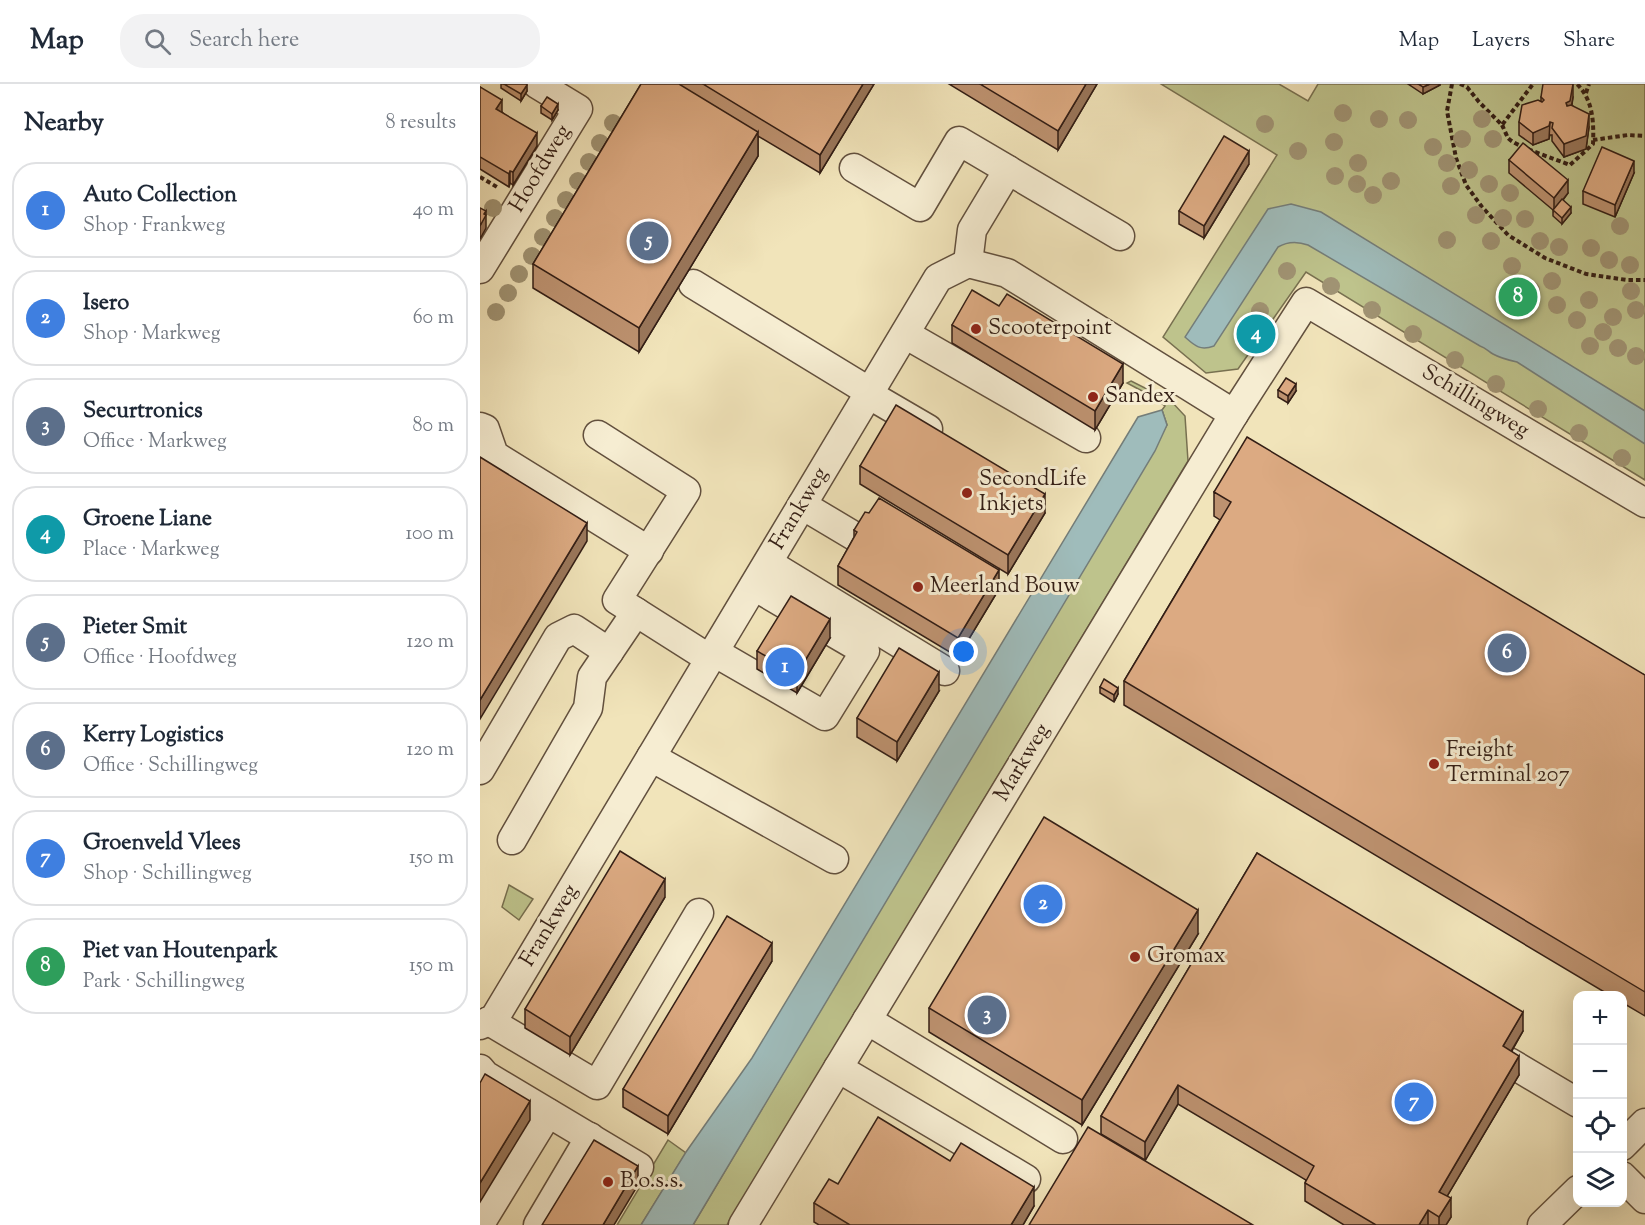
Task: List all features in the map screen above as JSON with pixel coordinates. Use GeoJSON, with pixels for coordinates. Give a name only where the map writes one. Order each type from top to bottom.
{"type":"FeatureCollection","features":[{"type":"Feature","properties":{"kind":"street","name":"Hoofdweg"},"geometry":{"type":"LineString","coordinates":[[480,269],[578,109],[537,84]]}},
{"type":"Feature","properties":{"kind":"street"},"geometry":{"type":"LineString","coordinates":[[854,168],[920,207],[959,141],[1120,236]]}},
{"type":"Feature","properties":{"kind":"street"},"geometry":{"type":"LineString","coordinates":[[1008,170],[972,230],[968,263],[1007,273],[1234,414]]}},
{"type":"Feature","properties":{"kind":"street","name":"Frankweg"},"geometry":{"type":"LineString","coordinates":[[484,1023],[494,1019],[938,278],[968,263]]}},
{"type":"Feature","properties":{"kind":"street"},"geometry":{"type":"LineString","coordinates":[[693,284],[949,441]]}},
{"type":"Feature","properties":{"kind":"street","name":"Markweg"},"geometry":{"type":"LineString","coordinates":[[743,1225],[1234,414],[1306,302]]}},
{"type":"Feature","properties":{"kind":"street","name":"Schillingweg"},"geometry":{"type":"LineString","coordinates":[[1306,302],[1645,503]]}},
{"type":"Feature","properties":{"kind":"street"},"geometry":{"type":"LineString","coordinates":[[905,334],[1086,438]]}},
{"type":"Feature","properties":{"kind":"street"},"geometry":{"type":"LineString","coordinates":[[480,427],[485,429],[494,455],[649,551]]}},
{"type":"Feature","properties":{"kind":"street"},"geometry":{"type":"LineString","coordinates":[[598,435],[686,491],[617,600],[712,656],[825,716],[865,651],[761,574]]}},
{"type":"Feature","properties":{"kind":"street"},"geometry":{"type":"LineString","coordinates":[[802,505],[854,536]]}},
{"type":"Feature","properties":{"kind":"street"},"geometry":{"type":"LineString","coordinates":[[761,574],[945,671]]}},
{"type":"Feature","properties":{"kind":"street"},"geometry":{"type":"LineString","coordinates":[[512,840],[588,708],[592,677],[636,612]]}},
{"type":"Feature","properties":{"kind":"street"},"geometry":{"type":"LineString","coordinates":[[480,770],[558,637],[574,630],[609,651]]}},
{"type":"Feature","properties":{"kind":"street"},"geometry":{"type":"LineString","coordinates":[[651,757],[834,859]]}},
{"type":"Feature","properties":{"kind":"street"},"geometry":{"type":"LineString","coordinates":[[484,1023],[597,1085],[699,913]]}},
{"type":"Feature","properties":{"kind":"street"},"geometry":{"type":"LineString","coordinates":[[867,1020],[1063,1139]]}},
{"type":"Feature","properties":{"kind":"street"},"geometry":{"type":"LineString","coordinates":[[1509,1062],[1573,1100]]}},
{"type":"Feature","properties":{"kind":"street"},"geometry":{"type":"LineString","coordinates":[[838,1068],[1026,1179]]}},
{"type":"Feature","properties":{"kind":"street"},"geometry":{"type":"LineString","coordinates":[[480,1069],[484,1075],[639,1167]]}},
{"type":"Feature","properties":{"kind":"street"},"geometry":{"type":"LineString","coordinates":[[480,1224],[548,1113]]}},
{"type":"Feature","properties":{"kind":"street"},"geometry":{"type":"LineString","coordinates":[[538,1225],[590,1137]]}},
{"type":"Feature","properties":{"kind":"street"},"geometry":{"type":"LineString","coordinates":[[1627,1180],[1645,1199]]}},
{"type":"Feature","properties":{"kind":"street"},"geometry":{"type":"LineString","coordinates":[[1542,1225],[1573,1195]]}},
{"type":"Feature","properties":{"kind":"path"},"geometry":{"type":"LineString","coordinates":[[1452,84],[1447,111],[1456,158],[1466,185],[1482,207],[1508,235],[1545,258],[1586,274],[1627,280],[1645,280]]}},
{"type":"Feature","properties":{"kind":"path"},"geometry":{"type":"LineString","coordinates":[[1460,84],[1467,87],[1502,125],[1509,138],[1521,147],[1551,156],[1570,165],[1593,144],[1594,121],[1586,93],[1577,84]]}},
{"type":"Feature","properties":{"kind":"path"},"geometry":{"type":"LineString","coordinates":[[1502,125],[1533,84]]}},
{"type":"Feature","properties":{"kind":"path"},"geometry":{"type":"LineString","coordinates":[[1586,93],[1589,84]]}},
{"type":"Feature","properties":{"kind":"path"},"geometry":{"type":"LineString","coordinates":[[1593,140],[1628,135],[1645,136]]}},
{"type":"Feature","properties":{"kind":"green space"},"geometry":{"type":"Polygon","coordinates":[[[1161,84],[1279,84],[1308,101],[1318,84],[1645,84],[1645,480],[1306,272],[1238,369],[1206,373],[1163,337],[1277,155],[1161,84]]]}},
{"type":"Feature","properties":{"kind":"green space"},"geometry":{"type":"Polygon","coordinates":[[[1131,381],[1171,401],[1185,416],[1188,461],[727,1225],[693,1225],[1167,425],[1162,410],[1165,406],[1127,383],[1131,381]]]}},
{"type":"Feature","properties":{"kind":"green space"},"geometry":{"type":"Polygon","coordinates":[[[509,885],[533,899],[519,920],[502,907],[509,885]]]}},
{"type":"Feature","properties":{"kind":"green space"},"geometry":{"type":"Polygon","coordinates":[[[668,1140],[686,1153],[641,1225],[617,1225],[668,1140]]]}},
{"type":"Feature","properties":{"kind":"water"},"geometry":{"type":"Polygon","coordinates":[[[1291,204],[1321,212],[1645,411],[1645,444],[1517,362],[1493,354],[1308,245],[1300,243],[1293,242],[1278,247],[1214,346],[1201,348],[1195,345],[1185,337],[1268,209],[1291,204]]]}},
{"type":"Feature","properties":{"kind":"water"},"geometry":{"type":"Polygon","coordinates":[[[1162,410],[1167,425],[1155,451],[693,1225],[641,1225],[686,1152],[752,1058],[1138,417],[1162,410]]]}},
{"type":"Feature","properties":{"kind":"building"},"geometry":{"type":"Polygon","coordinates":[[[504,84],[526,84],[527,85],[521,94],[504,84]]]}},
{"type":"Feature","properties":{"kind":"building"},"geometry":{"type":"Polygon","coordinates":[[[641,84],[679,84],[758,132],[639,328],[533,264],[641,84]]]}},
{"type":"Feature","properties":{"kind":"building"},"geometry":{"type":"Polygon","coordinates":[[[703,84],[863,84],[820,155],[703,84]]]}},
{"type":"Feature","properties":{"kind":"building"},"geometry":{"type":"Polygon","coordinates":[[[980,84],[1086,84],[1058,131],[980,84]]]}},
{"type":"Feature","properties":{"kind":"building"},"geometry":{"type":"Polygon","coordinates":[[[1543,84],[1573,84],[1570,101],[1566,103],[1567,106],[1571,105],[1589,114],[1586,136],[1564,144],[1552,128],[1553,123],[1550,122],[1549,126],[1533,133],[1519,122],[1522,105],[1544,100],[1541,97],[1543,84]]]}},
{"type":"Feature","properties":{"kind":"building"},"geometry":{"type":"Polygon","coordinates":[[[480,87],[502,100],[496,109],[537,133],[513,172],[510,171],[509,174],[480,157],[480,87]]]}},
{"type":"Feature","properties":{"kind":"building"},"geometry":{"type":"Polygon","coordinates":[[[547,97],[558,104],[552,114],[541,106],[547,97]]]}},
{"type":"Feature","properties":{"kind":"building"},"geometry":{"type":"Polygon","coordinates":[[[1224,136],[1249,151],[1204,226],[1179,211],[1224,136]]]}},
{"type":"Feature","properties":{"kind":"building"},"geometry":{"type":"Polygon","coordinates":[[[1523,143],[1568,180],[1554,198],[1509,160],[1523,143]]]}},
{"type":"Feature","properties":{"kind":"building"},"geometry":{"type":"Polygon","coordinates":[[[1602,147],[1634,161],[1615,205],[1583,191],[1602,147]]]}},
{"type":"Feature","properties":{"kind":"building"},"geometry":{"type":"Polygon","coordinates":[[[1562,199],[1571,207],[1562,218],[1553,210],[1562,199]]]}},
{"type":"Feature","properties":{"kind":"building"},"geometry":{"type":"Polygon","coordinates":[[[480,208],[486,211],[484,214],[486,215],[480,226],[480,208]]]}},
{"type":"Feature","properties":{"kind":"building"},"geometry":{"type":"Polygon","coordinates":[[[972,290],[999,306],[1007,294],[1123,364],[1095,411],[952,325],[972,290]]]}},
{"type":"Feature","properties":{"kind":"building"},"geometry":{"type":"Polygon","coordinates":[[[1286,378],[1296,384],[1288,396],[1278,390],[1286,378]]]}},
{"type":"Feature","properties":{"kind":"building"},"geometry":{"type":"Polygon","coordinates":[[[896,405],[1045,494],[1008,555],[860,466],[896,405]]]}},
{"type":"Feature","properties":{"kind":"building","name":"Freight Terminal 207"},"geometry":{"type":"Polygon","coordinates":[[[1247,437],[1645,675],[1645,992],[1124,681],[1231,502],[1214,492],[1247,437]]]}},
{"type":"Feature","properties":{"kind":"building"},"geometry":{"type":"Polygon","coordinates":[[[480,457],[587,523],[480,700],[480,457]]]}},
{"type":"Feature","properties":{"kind":"building"},"geometry":{"type":"Polygon","coordinates":[[[879,498],[999,570],[958,638],[838,566],[857,532],[854,530],[865,512],[869,513],[879,498]]]}},
{"type":"Feature","properties":{"kind":"building"},"geometry":{"type":"Polygon","coordinates":[[[791,596],[830,619],[797,674],[757,651],[791,596]]]}},
{"type":"Feature","properties":{"kind":"building"},"geometry":{"type":"Polygon","coordinates":[[[899,648],[939,672],[897,742],[857,718],[899,648]]]}},
{"type":"Feature","properties":{"kind":"building"},"geometry":{"type":"Polygon","coordinates":[[[1104,679],[1118,688],[1114,695],[1100,687],[1104,679]]]}},
{"type":"Feature","properties":{"kind":"building"},"geometry":{"type":"Polygon","coordinates":[[[1044,817],[1198,910],[1082,1100],[929,1008],[1044,817]]]}},
{"type":"Feature","properties":{"kind":"building"},"geometry":{"type":"Polygon","coordinates":[[[620,851],[665,879],[570,1037],[525,1009],[620,851]]]}},
{"type":"Feature","properties":{"kind":"building"},"geometry":{"type":"Polygon","coordinates":[[[1257,853],[1523,1012],[1503,1046],[1519,1056],[1439,1192],[1451,1198],[1439,1217],[1428,1210],[1419,1225],[1376,1225],[1305,1183],[1314,1166],[1178,1085],[1145,1142],[1101,1116],[1257,853]]]}},
{"type":"Feature","properties":{"kind":"building"},"geometry":{"type":"Polygon","coordinates":[[[727,916],[772,943],[668,1116],[623,1089],[727,916]]]}},
{"type":"Feature","properties":{"kind":"building"},"geometry":{"type":"Polygon","coordinates":[[[485,1074],[530,1101],[480,1183],[480,1083],[485,1074]]]}},
{"type":"Feature","properties":{"kind":"building"},"geometry":{"type":"Polygon","coordinates":[[[878,1117],[950,1161],[961,1143],[1034,1187],[1011,1225],[850,1225],[814,1203],[829,1179],[838,1184],[878,1117]]]}},
{"type":"Feature","properties":{"kind":"building"},"geometry":{"type":"Polygon","coordinates":[[[1088,1127],[1253,1225],[1029,1225],[1088,1127]]]}},
{"type":"Feature","properties":{"kind":"building"},"geometry":{"type":"Polygon","coordinates":[[[594,1140],[638,1166],[603,1225],[542,1225],[594,1140]]]}},
{"type":"Feature","properties":{"kind":"place","name":"Pieter Smit"},"geometry":{"type":"Point","coordinates":[649,241]}},
{"type":"Feature","properties":{"kind":"place","name":"Piet van Houtenpark"},"geometry":{"type":"Point","coordinates":[1518,297]}},
{"type":"Feature","properties":{"kind":"place","name":"Scooterpoint"},"geometry":{"type":"Point","coordinates":[976,329]}},
{"type":"Feature","properties":{"kind":"place","name":"Groene Liane"},"geometry":{"type":"Point","coordinates":[1256,334]}},
{"type":"Feature","properties":{"kind":"place","name":"Sandex"},"geometry":{"type":"Point","coordinates":[1093,397]}},
{"type":"Feature","properties":{"kind":"place","name":"SecondLife Inkjets"},"geometry":{"type":"Point","coordinates":[967,493]}},
{"type":"Feature","properties":{"kind":"place","name":"Meerland Bouw"},"geometry":{"type":"Point","coordinates":[918,587]}},
{"type":"Feature","properties":{"kind":"place","name":"Kerry Logistics"},"geometry":{"type":"Point","coordinates":[1507,653]}},
{"type":"Feature","properties":{"kind":"place","name":"Auto Collection"},"geometry":{"type":"Point","coordinates":[785,667]}},
{"type":"Feature","properties":{"kind":"place","name":"Freight Terminal 207"},"geometry":{"type":"Point","coordinates":[1434,764]}},
{"type":"Feature","properties":{"kind":"place","name":"Isero"},"geometry":{"type":"Point","coordinates":[1043,904]}},
{"type":"Feature","properties":{"kind":"place","name":"Gromax"},"geometry":{"type":"Point","coordinates":[1135,957]}},
{"type":"Feature","properties":{"kind":"place","name":"Securtronics"},"geometry":{"type":"Point","coordinates":[987,1015]}},
{"type":"Feature","properties":{"kind":"place","name":"Groenveld Vlees"},"geometry":{"type":"Point","coordinates":[1414,1102]}},
{"type":"Feature","properties":{"kind":"place","name":"B.o.s.s."},"geometry":{"type":"Point","coordinates":[608,1182]}}]}
